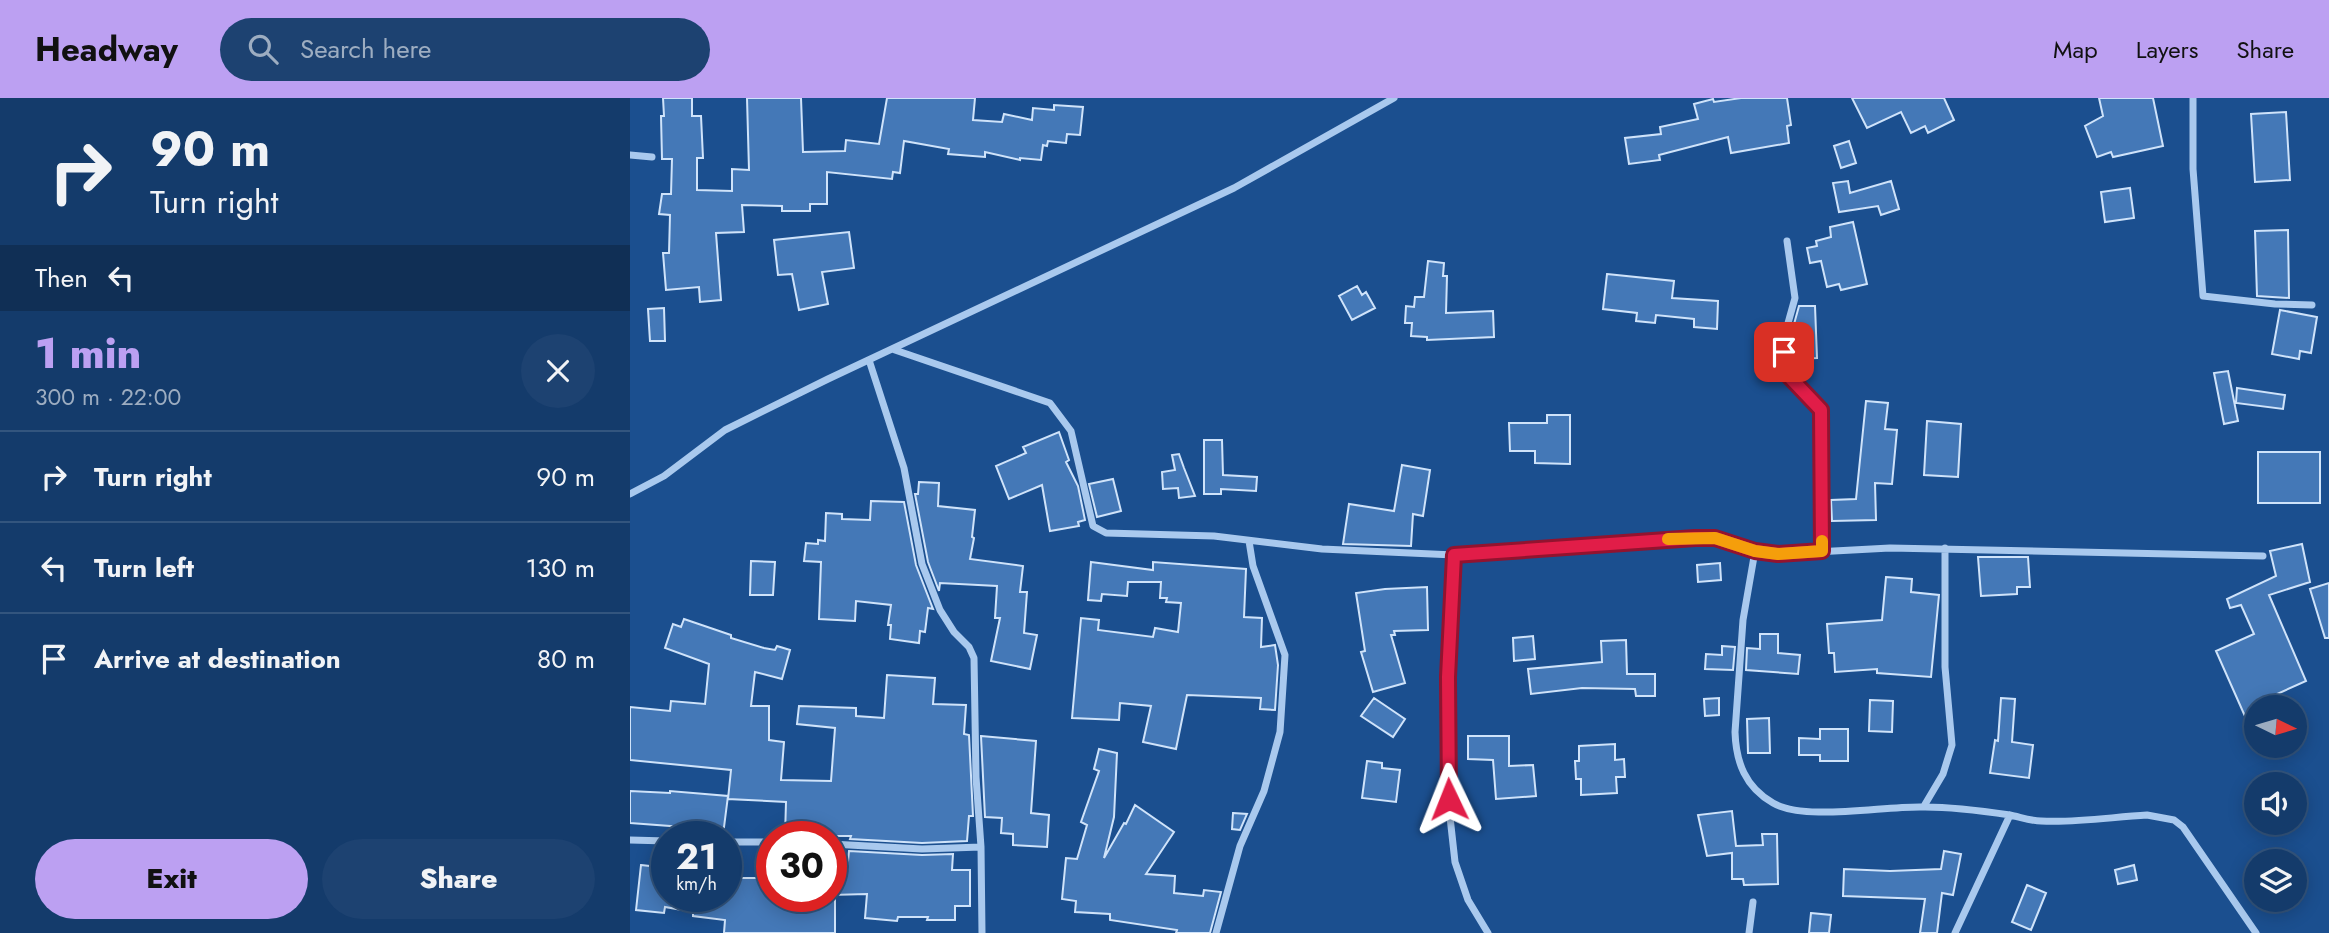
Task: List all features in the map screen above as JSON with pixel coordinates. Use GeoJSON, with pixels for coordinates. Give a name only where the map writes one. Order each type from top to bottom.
{"type":"FeatureCollection","features":[{"type":"Feature","properties":{"kind":"street"},"geometry":{"type":"LineString","coordinates":[[630,494],[664,476],[724,430],[1234,188],[1394,98]]}},
{"type":"Feature","properties":{"kind":"street"},"geometry":{"type":"LineString","coordinates":[[2193,98],[2193,170],[2203,296],[2312,305]]}},
{"type":"Feature","properties":{"kind":"street"},"geometry":{"type":"LineString","coordinates":[[630,155],[652,157]]}},
{"type":"Feature","properties":{"kind":"street"},"geometry":{"type":"LineString","coordinates":[[1787,242],[1795,298],[1785,334],[1783,370],[1821,410],[1822,551]]}},
{"type":"Feature","properties":{"kind":"street"},"geometry":{"type":"LineString","coordinates":[[892,349],[1050,403],[1071,431],[1093,526],[1106,533],[1214,536],[1322,550],[1454,555],[1695,538],[1731,542],[1755,551],[1778,554],[1945,548],[2263,556]]}},
{"type":"Feature","properties":{"kind":"street"},"geometry":{"type":"LineString","coordinates":[[869,360],[904,468],[922,564],[940,610],[954,632],[969,646],[974,658],[982,933]]}},
{"type":"Feature","properties":{"kind":"street"},"geometry":{"type":"LineString","coordinates":[[1216,933],[1240,846],[1264,791],[1280,732],[1286,655],[1253,566],[1249,541]]}},
{"type":"Feature","properties":{"kind":"street"},"geometry":{"type":"LineString","coordinates":[[1924,806],[1943,774],[1952,745],[1945,667],[1945,548]]}},
{"type":"Feature","properties":{"kind":"street"},"geometry":{"type":"LineString","coordinates":[[1755,551],[1743,620],[1735,732],[1736,750],[1743,773],[1753,788],[1783,808],[1854,811],[1924,806],[2010,815],[2038,821],[2147,815],[2174,820],[2191,837],[2256,933]]}},
{"type":"Feature","properties":{"kind":"street"},"geometry":{"type":"LineString","coordinates":[[1454,555],[1448,677],[1450,817],[1455,862],[1468,900],[1489,933]]}},
{"type":"Feature","properties":{"kind":"street"},"geometry":{"type":"LineString","coordinates":[[1955,933],[2010,815]]}},
{"type":"Feature","properties":{"kind":"street"},"geometry":{"type":"LineString","coordinates":[[630,841],[651,841]]}},
{"type":"Feature","properties":{"kind":"street"},"geometry":{"type":"LineString","coordinates":[[847,845],[922,849],[981,847]]}},
{"type":"Feature","properties":{"kind":"street"},"geometry":{"type":"LineString","coordinates":[[1749,933],[1753,902]]}},
{"type":"Feature","properties":{"kind":"building"},"geometry":{"type":"Polygon","coordinates":[[[663,98],[692,98],[692,116],[701,116],[703,158],[697,158],[697,190],[732,191],[732,169],[749,170],[747,98],[801,98],[803,152],[845,151],[846,140],[879,144],[887,98],[975,98],[973,120],[1002,122],[1004,114],[1032,120],[1033,108],[1054,110],[1054,105],[1083,107],[1080,135],[1067,134],[1066,143],[1048,141],[1047,146],[1043,145],[1041,160],[1020,160],[985,152],[985,157],[948,154],[949,149],[904,141],[900,173],[893,172],[892,179],[827,172],[827,204],[810,204],[810,211],[782,211],[782,206],[742,205],[744,232],[716,233],[721,300],[700,302],[699,287],[666,290],[663,253],[669,253],[670,215],[659,214],[662,194],[671,194],[672,159],[662,159],[663,98]]]}},
{"type":"Feature","properties":{"kind":"building"},"geometry":{"type":"Polygon","coordinates":[[[1741,98],[1787,98],[1791,125],[1787,126],[1789,143],[1731,153],[1728,137],[1659,155],[1660,160],[1629,164],[1625,138],[1661,134],[1660,127],[1698,119],[1694,104],[1713,99],[1714,102],[1741,98]]]}},
{"type":"Feature","properties":{"kind":"building"},"geometry":{"type":"Polygon","coordinates":[[[1852,98],[1944,98],[1954,120],[1928,133],[1925,126],[1911,133],[1901,112],[1867,128],[1852,98]]]}},
{"type":"Feature","properties":{"kind":"building"},"geometry":{"type":"Polygon","coordinates":[[[2099,98],[2153,98],[2163,146],[2113,157],[2111,152],[2097,157],[2085,126],[2103,116],[2099,98]]]}},
{"type":"Feature","properties":{"kind":"building"},"geometry":{"type":"Polygon","coordinates":[[[2286,112],[2290,180],[2255,182],[2251,114],[2286,112]]]}},
{"type":"Feature","properties":{"kind":"building"},"geometry":{"type":"Polygon","coordinates":[[[1849,141],[1856,163],[1841,168],[1834,146],[1849,141]]]}},
{"type":"Feature","properties":{"kind":"building"},"geometry":{"type":"Polygon","coordinates":[[[1848,181],[1850,193],[1891,181],[1899,209],[1881,215],[1878,206],[1839,212],[1833,183],[1848,181]]]}},
{"type":"Feature","properties":{"kind":"building"},"geometry":{"type":"Polygon","coordinates":[[[2130,188],[2134,218],[2105,222],[2101,192],[2130,188]]]}},
{"type":"Feature","properties":{"kind":"building"},"geometry":{"type":"Polygon","coordinates":[[[1853,222],[1867,284],[1841,290],[1839,284],[1827,287],[1821,261],[1810,263],[1807,248],[1817,246],[1816,241],[1831,237],[1830,227],[1853,222]]]}},
{"type":"Feature","properties":{"kind":"building"},"geometry":{"type":"Polygon","coordinates":[[[2288,230],[2289,298],[2257,296],[2255,231],[2288,230]]]}},
{"type":"Feature","properties":{"kind":"building"},"geometry":{"type":"Polygon","coordinates":[[[849,232],[854,268],[822,272],[828,304],[799,310],[792,274],[778,275],[774,240],[849,232]]]}},
{"type":"Feature","properties":{"kind":"building"},"geometry":{"type":"Polygon","coordinates":[[[1428,261],[1444,263],[1443,276],[1447,276],[1446,313],[1493,311],[1494,337],[1427,340],[1427,337],[1411,336],[1412,323],[1405,323],[1406,306],[1414,307],[1415,297],[1424,297],[1428,261]]]}},
{"type":"Feature","properties":{"kind":"building"},"geometry":{"type":"Polygon","coordinates":[[[1607,274],[1674,281],[1672,298],[1718,301],[1717,329],[1694,327],[1694,319],[1656,315],[1655,323],[1636,321],[1637,313],[1603,309],[1607,274]]]}},
{"type":"Feature","properties":{"kind":"building"},"geometry":{"type":"Polygon","coordinates":[[[1357,286],[1362,295],[1366,292],[1375,308],[1352,320],[1339,296],[1357,286]]]}},
{"type":"Feature","properties":{"kind":"building"},"geometry":{"type":"Polygon","coordinates":[[[1799,306],[1815,306],[1817,358],[1790,359],[1791,335],[1799,306]]]}},
{"type":"Feature","properties":{"kind":"building"},"geometry":{"type":"Polygon","coordinates":[[[664,308],[665,341],[650,341],[648,309],[664,308]]]}},
{"type":"Feature","properties":{"kind":"building"},"geometry":{"type":"Polygon","coordinates":[[[2280,310],[2317,317],[2311,353],[2300,351],[2299,359],[2272,354],[2280,310]]]}},
{"type":"Feature","properties":{"kind":"building"},"geometry":{"type":"Polygon","coordinates":[[[2228,371],[2238,421],[2224,424],[2214,373],[2228,371]]]}},
{"type":"Feature","properties":{"kind":"building"},"geometry":{"type":"Polygon","coordinates":[[[2237,388],[2285,395],[2283,409],[2236,403],[2237,388]]]}},
{"type":"Feature","properties":{"kind":"building"},"geometry":{"type":"Polygon","coordinates":[[[1866,401],[1888,403],[1885,429],[1897,430],[1892,484],[1875,483],[1876,520],[1832,521],[1831,500],[1856,499],[1866,401]]]}},
{"type":"Feature","properties":{"kind":"building"},"geometry":{"type":"Polygon","coordinates":[[[1547,415],[1570,415],[1570,464],[1535,463],[1535,451],[1510,451],[1509,423],[1547,423],[1547,415]]]}},
{"type":"Feature","properties":{"kind":"building"},"geometry":{"type":"Polygon","coordinates":[[[1927,421],[1961,424],[1958,477],[1924,475],[1927,421]]]}},
{"type":"Feature","properties":{"kind":"building"},"geometry":{"type":"Polygon","coordinates":[[[1059,432],[1069,460],[1066,462],[1078,486],[1085,520],[1078,522],[1079,526],[1050,531],[1042,485],[1009,499],[996,466],[1026,453],[1023,447],[1059,432]]]}},
{"type":"Feature","properties":{"kind":"building"},"geometry":{"type":"Polygon","coordinates":[[[1204,440],[1222,440],[1223,475],[1257,477],[1256,491],[1221,489],[1221,494],[1204,494],[1204,440]]]}},
{"type":"Feature","properties":{"kind":"building"},"geometry":{"type":"Polygon","coordinates":[[[2258,452],[2320,452],[2320,503],[2258,503],[2258,452]]]}},
{"type":"Feature","properties":{"kind":"building"},"geometry":{"type":"Polygon","coordinates":[[[1179,454],[1195,496],[1179,498],[1178,488],[1163,489],[1162,472],[1175,470],[1172,455],[1179,454]]]}},
{"type":"Feature","properties":{"kind":"building"},"geometry":{"type":"Polygon","coordinates":[[[1402,465],[1430,470],[1423,516],[1413,514],[1411,546],[1343,544],[1349,504],[1394,511],[1402,465]]]}},
{"type":"Feature","properties":{"kind":"building"},"geometry":{"type":"Polygon","coordinates":[[[1113,479],[1121,511],[1097,517],[1089,484],[1113,479]]]}},
{"type":"Feature","properties":{"kind":"building"},"geometry":{"type":"Polygon","coordinates":[[[919,482],[939,483],[938,506],[975,510],[970,559],[1023,566],[1020,592],[1027,592],[1024,633],[1037,635],[1030,669],[991,661],[1000,618],[995,618],[997,586],[940,583],[939,591],[928,562],[915,494],[918,494],[919,482]]]}},
{"type":"Feature","properties":{"kind":"building"},"geometry":{"type":"Polygon","coordinates":[[[871,501],[904,502],[916,565],[933,609],[928,608],[925,632],[920,631],[919,643],[890,639],[891,625],[888,625],[891,605],[856,601],[855,621],[819,619],[821,562],[804,561],[806,543],[818,544],[818,540],[825,541],[826,513],[842,514],[842,519],[870,520],[871,501]]]}},
{"type":"Feature","properties":{"kind":"building"},"geometry":{"type":"Polygon","coordinates":[[[2302,544],[2310,582],[2269,595],[2306,681],[2277,695],[2244,695],[2244,714],[2216,651],[2254,634],[2241,605],[2230,608],[2227,599],[2276,576],[2270,551],[2302,544]]]}},
{"type":"Feature","properties":{"kind":"building"},"geometry":{"type":"Polygon","coordinates":[[[1978,557],[2028,557],[2030,587],[2017,587],[2017,594],[1981,596],[1978,557]]]}},
{"type":"Feature","properties":{"kind":"building"},"geometry":{"type":"Polygon","coordinates":[[[751,561],[775,562],[773,595],[750,595],[751,561]]]}},
{"type":"Feature","properties":{"kind":"building"},"geometry":{"type":"Polygon","coordinates":[[[1091,562],[1153,570],[1153,562],[1246,569],[1244,617],[1262,618],[1261,647],[1275,645],[1278,665],[1275,710],[1260,709],[1261,698],[1187,695],[1176,749],[1143,742],[1151,706],[1120,703],[1119,720],[1072,718],[1081,618],[1099,620],[1098,630],[1153,637],[1155,628],[1178,632],[1181,603],[1166,602],[1167,598],[1160,598],[1161,582],[1128,582],[1127,596],[1102,594],[1101,601],[1088,600],[1091,562]]]}},
{"type":"Feature","properties":{"kind":"building"},"geometry":{"type":"Polygon","coordinates":[[[1720,563],[1721,580],[1698,582],[1697,565],[1720,563]]]}},
{"type":"Feature","properties":{"kind":"building"},"geometry":{"type":"Polygon","coordinates":[[[1886,577],[1912,579],[1911,592],[1939,595],[1931,677],[1877,673],[1877,669],[1835,672],[1834,653],[1829,653],[1827,624],[1882,620],[1886,577]]]}},
{"type":"Feature","properties":{"kind":"building"},"geometry":{"type":"Polygon","coordinates":[[[2329,583],[2329,638],[2325,638],[2310,589],[2329,583]]]}},
{"type":"Feature","properties":{"kind":"building"},"geometry":{"type":"Polygon","coordinates":[[[1427,587],[1428,630],[1394,631],[1395,635],[1391,635],[1405,683],[1373,692],[1361,652],[1365,651],[1356,593],[1427,587]]]}},
{"type":"Feature","properties":{"kind":"building"},"geometry":{"type":"Polygon","coordinates":[[[684,619],[764,648],[775,650],[777,646],[790,650],[782,679],[755,672],[751,706],[769,706],[769,740],[784,742],[781,780],[831,781],[835,728],[797,724],[799,706],[856,708],[856,716],[884,718],[887,675],[935,678],[933,704],[966,705],[964,734],[969,735],[973,816],[969,816],[967,841],[922,843],[850,839],[851,836],[847,836],[847,821],[785,821],[786,802],[728,799],[731,770],[630,760],[630,707],[670,711],[671,701],[705,704],[709,664],[665,648],[673,624],[681,627],[684,619]]]}},
{"type":"Feature","properties":{"kind":"building"},"geometry":{"type":"Polygon","coordinates":[[[1760,634],[1778,634],[1778,653],[1800,655],[1798,674],[1746,670],[1747,648],[1760,649],[1760,634]]]}},
{"type":"Feature","properties":{"kind":"building"},"geometry":{"type":"Polygon","coordinates":[[[1533,636],[1535,659],[1514,661],[1513,638],[1533,636]]]}},
{"type":"Feature","properties":{"kind":"building"},"geometry":{"type":"Polygon","coordinates":[[[1626,640],[1627,674],[1655,674],[1655,696],[1636,696],[1635,689],[1582,688],[1531,694],[1528,669],[1602,662],[1601,641],[1626,640]]]}},
{"type":"Feature","properties":{"kind":"building"},"geometry":{"type":"Polygon","coordinates":[[[1722,646],[1735,647],[1733,670],[1705,669],[1706,654],[1722,655],[1722,646]]]}},
{"type":"Feature","properties":{"kind":"building"},"geometry":{"type":"Polygon","coordinates":[[[1374,698],[1405,719],[1393,737],[1361,716],[1374,698]]]}},
{"type":"Feature","properties":{"kind":"building"},"geometry":{"type":"Polygon","coordinates":[[[1719,698],[1719,715],[1705,716],[1704,699],[1719,698]]]}},
{"type":"Feature","properties":{"kind":"building"},"geometry":{"type":"Polygon","coordinates":[[[2001,698],[2015,699],[2012,742],[2033,745],[2029,778],[1990,773],[1995,740],[1998,741],[2001,698]]]}},
{"type":"Feature","properties":{"kind":"building"},"geometry":{"type":"Polygon","coordinates":[[[1870,700],[1893,701],[1892,732],[1869,731],[1870,700]]]}},
{"type":"Feature","properties":{"kind":"building"},"geometry":{"type":"Polygon","coordinates":[[[1769,718],[1770,753],[1748,753],[1747,719],[1769,718]]]}},
{"type":"Feature","properties":{"kind":"building"},"geometry":{"type":"Polygon","coordinates":[[[1820,729],[1848,729],[1848,761],[1820,761],[1820,755],[1799,755],[1799,738],[1820,739],[1820,729]]]}},
{"type":"Feature","properties":{"kind":"building"},"geometry":{"type":"Polygon","coordinates":[[[981,736],[1036,741],[1031,813],[1049,815],[1047,847],[1013,845],[1013,834],[1001,833],[1002,818],[985,817],[981,736]]]}},
{"type":"Feature","properties":{"kind":"building"},"geometry":{"type":"Polygon","coordinates":[[[1468,736],[1509,736],[1509,766],[1533,765],[1536,796],[1496,799],[1493,760],[1468,759],[1468,736]]]}},
{"type":"Feature","properties":{"kind":"building"},"geometry":{"type":"Polygon","coordinates":[[[1615,744],[1615,760],[1624,759],[1625,777],[1616,777],[1617,793],[1581,795],[1581,779],[1576,779],[1575,761],[1579,761],[1579,746],[1615,744]]]}},
{"type":"Feature","properties":{"kind":"building"},"geometry":{"type":"Polygon","coordinates":[[[1099,749],[1117,753],[1114,817],[1104,858],[1135,805],[1174,832],[1146,874],[1175,876],[1174,893],[1203,896],[1204,890],[1221,892],[1210,933],[1176,933],[1177,930],[1110,920],[1110,914],[1075,912],[1076,901],[1062,899],[1066,858],[1077,859],[1087,825],[1081,822],[1099,771],[1094,769],[1099,749]]]}},
{"type":"Feature","properties":{"kind":"building"},"geometry":{"type":"Polygon","coordinates":[[[1367,761],[1382,763],[1382,768],[1400,770],[1396,802],[1362,798],[1367,761]]]}},
{"type":"Feature","properties":{"kind":"building"},"geometry":{"type":"Polygon","coordinates":[[[630,791],[728,796],[725,821],[630,823],[630,791]]]}},
{"type":"Feature","properties":{"kind":"building"},"geometry":{"type":"Polygon","coordinates":[[[1732,811],[1736,846],[1763,845],[1762,834],[1777,834],[1778,884],[1744,885],[1743,879],[1732,879],[1732,853],[1707,856],[1698,815],[1732,811]]]}},
{"type":"Feature","properties":{"kind":"building"},"geometry":{"type":"Polygon","coordinates":[[[1233,813],[1247,814],[1240,830],[1232,829],[1233,813]]]}},
{"type":"Feature","properties":{"kind":"building"},"geometry":{"type":"Polygon","coordinates":[[[849,851],[953,854],[952,870],[970,870],[970,906],[955,906],[955,920],[927,920],[928,917],[898,917],[897,921],[865,918],[867,894],[847,895],[849,851]]]}},
{"type":"Feature","properties":{"kind":"building"},"geometry":{"type":"Polygon","coordinates":[[[1944,851],[1961,854],[1953,895],[1942,893],[1937,933],[1920,933],[1925,899],[1843,896],[1844,869],[1941,869],[1944,851]]]}},
{"type":"Feature","properties":{"kind":"building"},"geometry":{"type":"Polygon","coordinates":[[[641,865],[651,866],[651,912],[636,910],[641,865]]]}},
{"type":"Feature","properties":{"kind":"building"},"geometry":{"type":"Polygon","coordinates":[[[2134,865],[2137,880],[2118,884],[2115,870],[2134,865]]]}},
{"type":"Feature","properties":{"kind":"building"},"geometry":{"type":"Polygon","coordinates":[[[742,878],[756,878],[756,912],[835,912],[835,933],[724,933],[725,920],[693,916],[693,912],[742,912],[742,878]]]}},
{"type":"Feature","properties":{"kind":"building"},"geometry":{"type":"Polygon","coordinates":[[[2027,885],[2046,893],[2031,930],[2012,922],[2027,885]]]}},
{"type":"Feature","properties":{"kind":"building"},"geometry":{"type":"Polygon","coordinates":[[[1811,913],[1831,915],[1829,933],[1809,933],[1811,913]]]}},
{"type":"Feature","properties":{"kind":"slow traffic"},"geometry":{"type":"LineString","coordinates":[[1668,539],[1715,538],[1755,551],[1778,554],[1822,551],[1822,541]]}},
{"type":"Feature","properties":{"kind":"route"},"geometry":{"type":"LineString","coordinates":[[1449,799],[1448,677],[1454,555],[1695,538],[1715,538],[1755,551],[1778,554],[1822,551],[1821,410],[1783,370],[1784,352]]}}]}
